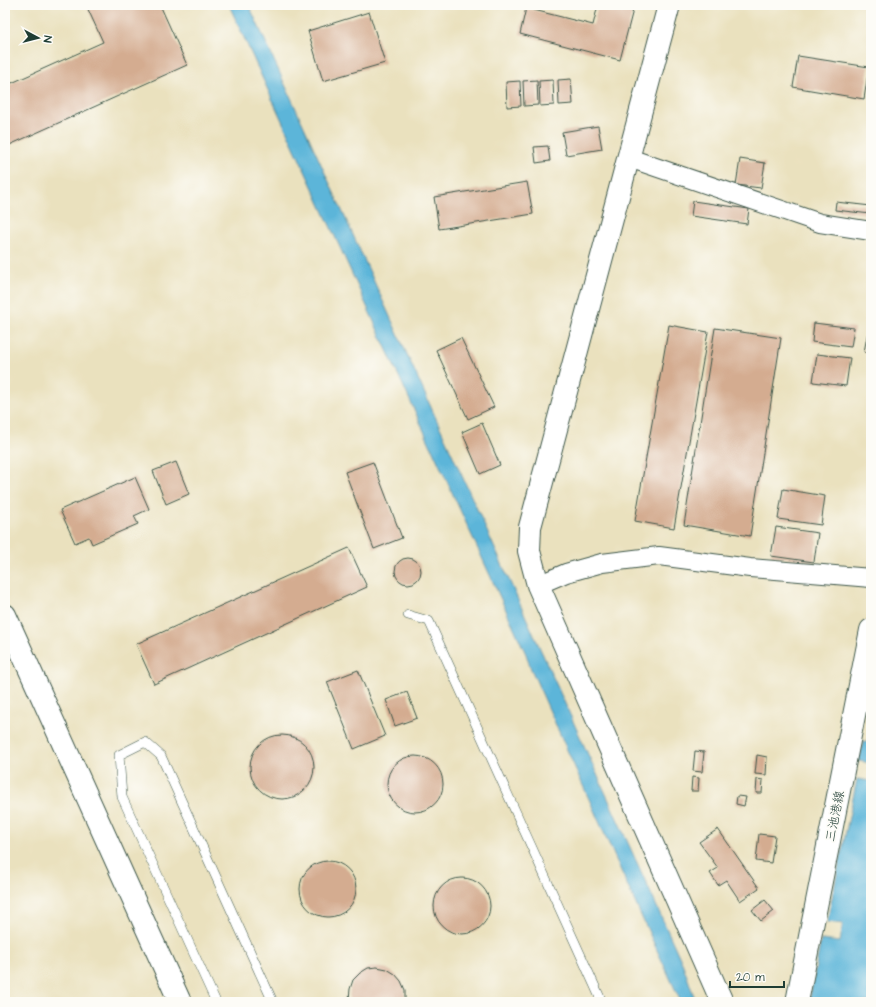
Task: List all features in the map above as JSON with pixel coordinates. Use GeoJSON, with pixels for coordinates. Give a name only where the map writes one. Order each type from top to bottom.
{"type":"FeatureCollection","features":[{"type":"Feature","properties":{"kind":"street"},"geometry":{"type":"LineString","coordinates":[[669,5],[530,527],[529,551],[538,584],[722,1002]]}},
{"type":"Feature","properties":{"kind":"street"},"geometry":{"type":"LineString","coordinates":[[628,158],[820,223],[871,231]]}},
{"type":"Feature","properties":{"kind":"street"},"geometry":{"type":"LineString","coordinates":[[538,584],[566,573],[602,563],[659,556],[750,568],[871,578]]}},
{"type":"Feature","properties":{"kind":"street"},"geometry":{"type":"LineString","coordinates":[[5,615],[180,1002]]}},
{"type":"Feature","properties":{"kind":"street","name":"三池港線"},"geometry":{"type":"LineString","coordinates":[[797,1002],[871,630]]}},
{"type":"Feature","properties":{"kind":"lane"},"geometry":{"type":"LineString","coordinates":[[408,615],[429,621],[602,1002]]}},
{"type":"Feature","properties":{"kind":"lane"},"geometry":{"type":"LineString","coordinates":[[216,1002],[122,797],[119,755],[145,742],[161,756],[273,1002]]}},
{"type":"Feature","properties":{"kind":"water"},"geometry":{"type":"Polygon","coordinates":[[[229,5],[249,5],[683,965],[696,1002],[681,1002],[531,669],[526,654],[229,5]]]}},
{"type":"Feature","properties":{"kind":"water"},"geometry":{"type":"Polygon","coordinates":[[[863,741],[871,742],[871,763],[859,761],[863,741]]]}},
{"type":"Feature","properties":{"kind":"water"},"geometry":{"type":"Polygon","coordinates":[[[857,779],[871,781],[871,1002],[809,1002],[821,940],[840,942],[843,924],[827,922],[857,779]]]}},
{"type":"Feature","properties":{"kind":"building"},"geometry":{"type":"Polygon","coordinates":[[[86,5],[160,5],[187,65],[5,147],[5,86],[103,42],[86,5]]]}},
{"type":"Feature","properties":{"kind":"building"},"geometry":{"type":"Polygon","coordinates":[[[301,5],[322,5],[303,11],[301,5]]]}},
{"type":"Feature","properties":{"kind":"building"},"geometry":{"type":"Polygon","coordinates":[[[598,5],[634,6],[620,60],[520,34],[526,8],[593,25],[598,5]]]}},
{"type":"Feature","properties":{"kind":"building"},"geometry":{"type":"Polygon","coordinates":[[[369,12],[385,63],[323,81],[308,31],[369,12]]]}},
{"type":"Feature","properties":{"kind":"building"},"geometry":{"type":"Polygon","coordinates":[[[798,56],[869,67],[864,99],[793,87],[798,56]]]}},
{"type":"Feature","properties":{"kind":"building"},"geometry":{"type":"Polygon","coordinates":[[[571,79],[573,104],[559,105],[558,80],[571,79]]]}},
{"type":"Feature","properties":{"kind":"building"},"geometry":{"type":"Polygon","coordinates":[[[537,80],[538,105],[524,106],[523,81],[537,80]]]}},
{"type":"Feature","properties":{"kind":"building"},"geometry":{"type":"Polygon","coordinates":[[[553,80],[554,105],[540,106],[539,81],[553,80]]]}},
{"type":"Feature","properties":{"kind":"building"},"geometry":{"type":"Polygon","coordinates":[[[520,81],[521,106],[507,107],[506,82],[520,81]]]}},
{"type":"Feature","properties":{"kind":"building"},"geometry":{"type":"Polygon","coordinates":[[[598,126],[602,149],[566,155],[562,132],[598,126]]]}},
{"type":"Feature","properties":{"kind":"building"},"geometry":{"type":"Polygon","coordinates":[[[548,146],[550,161],[536,163],[534,147],[548,146]]]}},
{"type":"Feature","properties":{"kind":"building"},"geometry":{"type":"Polygon","coordinates":[[[740,159],[765,163],[761,188],[736,185],[740,159]]]}},
{"type":"Feature","properties":{"kind":"building"},"geometry":{"type":"Polygon","coordinates":[[[527,182],[533,214],[439,229],[434,197],[527,182]]]}},
{"type":"Feature","properties":{"kind":"building"},"geometry":{"type":"Polygon","coordinates":[[[693,201],[749,209],[747,224],[691,216],[693,201]]]}},
{"type":"Feature","properties":{"kind":"building"},"geometry":{"type":"Polygon","coordinates":[[[836,202],[871,206],[871,214],[835,210],[836,202]]]}},
{"type":"Feature","properties":{"kind":"building"},"geometry":{"type":"Polygon","coordinates":[[[814,323],[854,328],[851,347],[812,342],[814,323]]]}},
{"type":"Feature","properties":{"kind":"building"},"geometry":{"type":"Polygon","coordinates":[[[669,325],[708,332],[674,528],[635,521],[669,325]]]}},
{"type":"Feature","properties":{"kind":"building"},"geometry":{"type":"Polygon","coordinates":[[[715,328],[781,338],[750,536],[684,525],[715,328]]]}},
{"type":"Feature","properties":{"kind":"building"},"geometry":{"type":"Polygon","coordinates":[[[868,331],[871,332],[871,354],[864,352],[868,331]]]}},
{"type":"Feature","properties":{"kind":"building"},"geometry":{"type":"Polygon","coordinates":[[[461,338],[494,407],[468,419],[436,350],[461,338]]]}},
{"type":"Feature","properties":{"kind":"building"},"geometry":{"type":"Polygon","coordinates":[[[817,354],[850,358],[846,386],[813,382],[817,354]]]}},
{"type":"Feature","properties":{"kind":"building"},"geometry":{"type":"Polygon","coordinates":[[[482,423],[500,465],[480,474],[462,432],[482,423]]]}},
{"type":"Feature","properties":{"kind":"building"},"geometry":{"type":"Polygon","coordinates":[[[176,462],[189,494],[166,504],[153,471],[176,462]]]}},
{"type":"Feature","properties":{"kind":"building"},"geometry":{"type":"Polygon","coordinates":[[[373,462],[402,538],[374,549],[345,472],[373,462]]]}},
{"type":"Feature","properties":{"kind":"building"},"geometry":{"type":"Polygon","coordinates":[[[135,477],[149,509],[134,516],[138,524],[92,544],[89,537],[75,543],[60,510],[135,477]]]}},
{"type":"Feature","properties":{"kind":"building"},"geometry":{"type":"Polygon","coordinates":[[[783,489],[825,496],[821,525],[778,519],[783,489]]]}},
{"type":"Feature","properties":{"kind":"building"},"geometry":{"type":"Polygon","coordinates":[[[776,527],[818,533],[814,562],[771,556],[776,527]]]}},
{"type":"Feature","properties":{"kind":"building"},"geometry":{"type":"Polygon","coordinates":[[[349,548],[367,587],[154,684],[136,644],[349,548]]]}},
{"type":"Feature","properties":{"kind":"building"},"geometry":{"type":"Polygon","coordinates":[[[408,558],[417,562],[421,571],[417,580],[408,584],[399,580],[395,571],[399,562],[408,558]]]}},
{"type":"Feature","properties":{"kind":"building"},"geometry":{"type":"Polygon","coordinates":[[[358,670],[385,736],[354,749],[327,682],[358,670]]]}},
{"type":"Feature","properties":{"kind":"building"},"geometry":{"type":"Polygon","coordinates":[[[407,692],[417,718],[395,726],[386,700],[407,692]]]}},
{"type":"Feature","properties":{"kind":"building"},"geometry":{"type":"Polygon","coordinates":[[[282,735],[300,741],[308,749],[314,767],[308,785],[300,793],[282,799],[264,793],[256,785],[250,767],[256,749],[264,741],[282,735]]]}},
{"type":"Feature","properties":{"kind":"building"},"geometry":{"type":"Polygon","coordinates":[[[695,751],[704,752],[702,772],[693,771],[695,751]]]}},
{"type":"Feature","properties":{"kind":"building"},"geometry":{"type":"Polygon","coordinates":[[[757,755],[767,757],[766,775],[755,774],[757,755]]]}},
{"type":"Feature","properties":{"kind":"building"},"geometry":{"type":"Polygon","coordinates":[[[415,756],[426,758],[435,764],[441,773],[443,784],[441,795],[435,804],[426,810],[415,812],[404,810],[395,804],[389,795],[387,784],[389,773],[395,764],[404,758],[415,756]]]}},
{"type":"Feature","properties":{"kind":"building"},"geometry":{"type":"Polygon","coordinates":[[[692,777],[699,778],[698,791],[691,791],[692,777]]]}},
{"type":"Feature","properties":{"kind":"building"},"geometry":{"type":"Polygon","coordinates":[[[757,779],[763,780],[762,793],[756,793],[757,779]]]}},
{"type":"Feature","properties":{"kind":"building"},"geometry":{"type":"Polygon","coordinates":[[[737,796],[746,797],[744,806],[736,804],[737,796]]]}},
{"type":"Feature","properties":{"kind":"building"},"geometry":{"type":"Polygon","coordinates":[[[718,829],[759,888],[740,901],[726,880],[718,885],[710,873],[718,868],[699,842],[718,829]]]}},
{"type":"Feature","properties":{"kind":"building"},"geometry":{"type":"Polygon","coordinates":[[[759,834],[775,836],[771,863],[756,861],[759,834]]]}},
{"type":"Feature","properties":{"kind":"building"},"geometry":{"type":"Polygon","coordinates":[[[328,861],[339,863],[348,869],[354,878],[356,889],[354,900],[348,909],[339,915],[328,917],[317,915],[308,909],[302,900],[300,889],[302,878],[308,869],[317,863],[328,861]]]}},
{"type":"Feature","properties":{"kind":"building"},"geometry":{"type":"Polygon","coordinates":[[[462,878],[473,880],[482,886],[488,895],[490,906],[488,917],[482,926],[473,932],[462,934],[451,932],[442,926],[436,917],[434,906],[436,895],[442,886],[451,880],[462,878]]]}},
{"type":"Feature","properties":{"kind":"building"},"geometry":{"type":"Polygon","coordinates":[[[765,900],[774,911],[761,921],[752,910],[765,900]]]}},
{"type":"Feature","properties":{"kind":"building"},"geometry":{"type":"Polygon","coordinates":[[[377,967],[387,969],[395,974],[401,981],[405,990],[404,1002],[350,1002],[350,989],[353,980],[368,968],[377,967]]]}}]}
